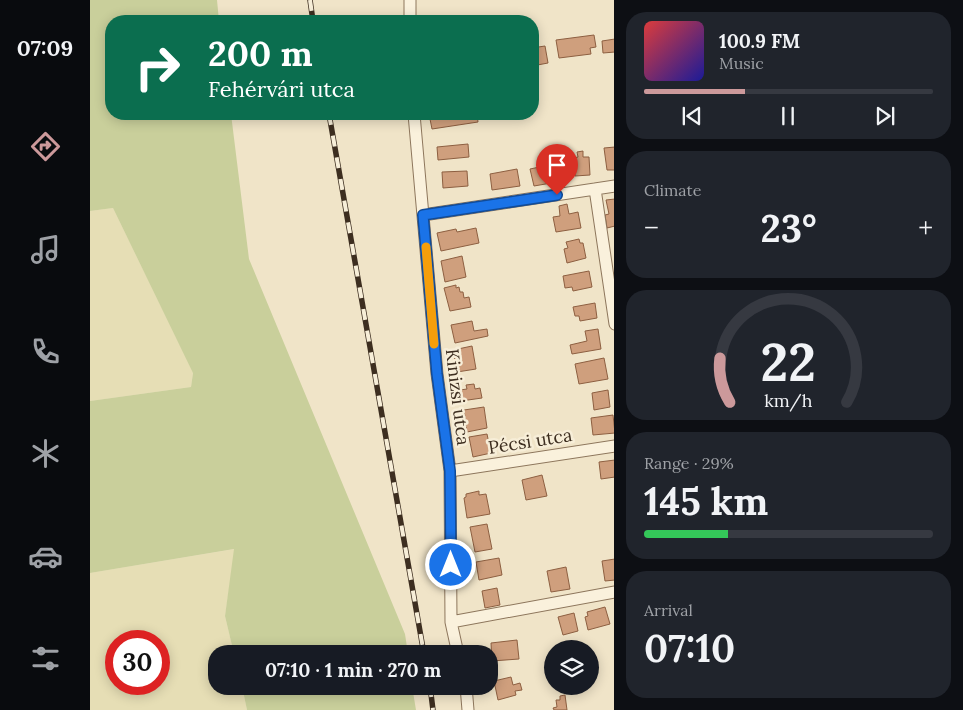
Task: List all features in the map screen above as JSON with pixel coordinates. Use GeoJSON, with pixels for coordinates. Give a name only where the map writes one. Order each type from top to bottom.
{"type":"FeatureCollection","features":[{"type":"Feature","properties":{"kind":"street"},"geometry":{"type":"LineString","coordinates":[[410,0],[410,15]]}},
{"type":"Feature","properties":{"kind":"street","name":"Kinizsi utca"},"geometry":{"type":"LineString","coordinates":[[415,120],[437,374],[450,471],[451,622],[456,645]]}},
{"type":"Feature","properties":{"kind":"street"},"geometry":{"type":"LineString","coordinates":[[423,215],[614,186]]}},
{"type":"Feature","properties":{"kind":"street"},"geometry":{"type":"LineString","coordinates":[[595,190],[614,324]]}},
{"type":"Feature","properties":{"kind":"street","name":"Pécsi utca"},"geometry":{"type":"LineString","coordinates":[[450,471],[614,446]]}},
{"type":"Feature","properties":{"kind":"street"},"geometry":{"type":"LineString","coordinates":[[451,622],[614,592]]}},
{"type":"Feature","properties":{"kind":"street"},"geometry":{"type":"LineString","coordinates":[[467,695],[468,710]]}},
{"type":"Feature","properties":{"kind":"shaded area"},"geometry":{"type":"Polygon","coordinates":[[[113,208],[193,372],[191,387],[90,401],[90,211],[113,208]]]}},
{"type":"Feature","properties":{"kind":"shaded area"},"geometry":{"type":"Polygon","coordinates":[[[235,549],[225,616],[232,645],[208,645],[208,695],[244,695],[247,710],[90,710],[90,573],[235,549]]]}},
{"type":"Feature","properties":{"kind":"green space"},"geometry":{"type":"Polygon","coordinates":[[[90,0],[217,0],[218,15],[105,15],[105,120],[232,120],[249,259],[405,634],[407,645],[232,645],[225,616],[234,549],[90,573],[90,401],[191,387],[193,373],[113,208],[90,211],[90,0]]]}},
{"type":"Feature","properties":{"kind":"green space"},"geometry":{"type":"Polygon","coordinates":[[[244,695],[414,695],[416,710],[247,710],[244,695]]]}},
{"type":"Feature","properties":{"kind":"building"},"geometry":{"type":"Polygon","coordinates":[[[594,35],[596,47],[590,48],[591,54],[559,58],[556,40],[594,35]]]}},
{"type":"Feature","properties":{"kind":"building"},"geometry":{"type":"Polygon","coordinates":[[[614,39],[614,52],[603,53],[602,41],[614,39]]]}},
{"type":"Feature","properties":{"kind":"building"},"geometry":{"type":"Polygon","coordinates":[[[545,46],[548,63],[539,65],[539,47],[545,46]]]}},
{"type":"Feature","properties":{"kind":"building"},"geometry":{"type":"Polygon","coordinates":[[[430,120],[478,120],[478,122],[432,129],[430,120]]]}},
{"type":"Feature","properties":{"kind":"building"},"geometry":{"type":"Polygon","coordinates":[[[468,144],[469,157],[438,160],[437,147],[468,144]]]}},
{"type":"Feature","properties":{"kind":"building"},"geometry":{"type":"Polygon","coordinates":[[[614,147],[614,170],[607,170],[604,148],[614,147]]]}},
{"type":"Feature","properties":{"kind":"building"},"geometry":{"type":"Polygon","coordinates":[[[583,151],[583,157],[589,157],[590,175],[575,176],[574,158],[578,157],[577,152],[583,151]]]}},
{"type":"Feature","properties":{"kind":"building"},"geometry":{"type":"Polygon","coordinates":[[[554,164],[557,182],[534,186],[530,169],[554,164]]]}},
{"type":"Feature","properties":{"kind":"building"},"geometry":{"type":"Polygon","coordinates":[[[517,169],[520,186],[492,190],[490,174],[517,169]]]}},
{"type":"Feature","properties":{"kind":"building"},"geometry":{"type":"Polygon","coordinates":[[[467,171],[468,186],[443,188],[442,172],[467,171]]]}},
{"type":"Feature","properties":{"kind":"building"},"geometry":{"type":"Polygon","coordinates":[[[614,199],[614,226],[607,228],[605,215],[609,214],[606,200],[614,199]]]}},
{"type":"Feature","properties":{"kind":"building"},"geometry":{"type":"Polygon","coordinates":[[[567,204],[569,214],[578,212],[581,228],[556,232],[553,217],[560,216],[559,206],[567,204]]]}},
{"type":"Feature","properties":{"kind":"building"},"geometry":{"type":"Polygon","coordinates":[[[476,228],[479,243],[441,251],[437,233],[456,229],[457,232],[476,228]]]}},
{"type":"Feature","properties":{"kind":"building"},"geometry":{"type":"Polygon","coordinates":[[[579,239],[580,243],[583,243],[586,258],[567,263],[564,249],[568,248],[566,242],[579,239]]]}},
{"type":"Feature","properties":{"kind":"building"},"geometry":{"type":"Polygon","coordinates":[[[462,256],[466,277],[445,282],[441,261],[462,256]]]}},
{"type":"Feature","properties":{"kind":"building"},"geometry":{"type":"Polygon","coordinates":[[[589,271],[592,287],[573,291],[572,287],[565,288],[563,276],[589,271]]]}},
{"type":"Feature","properties":{"kind":"building"},"geometry":{"type":"Polygon","coordinates":[[[456,285],[456,288],[459,287],[460,292],[463,292],[464,298],[469,297],[471,307],[450,311],[444,288],[456,285]]]}},
{"type":"Feature","properties":{"kind":"building"},"geometry":{"type":"Polygon","coordinates":[[[595,303],[597,318],[580,321],[579,316],[575,316],[573,307],[595,303]]]}},
{"type":"Feature","properties":{"kind":"building"},"geometry":{"type":"Polygon","coordinates":[[[472,321],[474,331],[487,329],[488,336],[455,343],[451,325],[472,321]]]}},
{"type":"Feature","properties":{"kind":"building"},"geometry":{"type":"Polygon","coordinates":[[[598,329],[601,349],[572,354],[570,345],[587,341],[585,331],[598,329]]]}},
{"type":"Feature","properties":{"kind":"building"},"geometry":{"type":"Polygon","coordinates":[[[472,346],[476,369],[457,372],[454,355],[459,354],[458,349],[472,346]]]}},
{"type":"Feature","properties":{"kind":"building"},"geometry":{"type":"Polygon","coordinates":[[[604,358],[608,379],[579,384],[575,364],[604,358]]]}},
{"type":"Feature","properties":{"kind":"building"},"geometry":{"type":"Polygon","coordinates":[[[474,384],[475,389],[480,388],[482,398],[461,401],[460,390],[467,389],[466,385],[474,384]]]}},
{"type":"Feature","properties":{"kind":"building"},"geometry":{"type":"Polygon","coordinates":[[[608,390],[610,407],[594,410],[592,393],[608,390]]]}},
{"type":"Feature","properties":{"kind":"building"},"geometry":{"type":"Polygon","coordinates":[[[484,407],[487,428],[467,432],[464,410],[484,407]]]}},
{"type":"Feature","properties":{"kind":"building"},"geometry":{"type":"Polygon","coordinates":[[[613,415],[614,433],[593,435],[591,418],[613,415]]]}},
{"type":"Feature","properties":{"kind":"building"},"geometry":{"type":"Polygon","coordinates":[[[487,434],[491,453],[473,457],[469,437],[487,434]]]}},
{"type":"Feature","properties":{"kind":"building"},"geometry":{"type":"Polygon","coordinates":[[[614,460],[614,477],[601,479],[599,462],[614,460]]]}},
{"type":"Feature","properties":{"kind":"building"},"geometry":{"type":"Polygon","coordinates":[[[542,475],[547,496],[526,500],[522,480],[542,475]]]}},
{"type":"Feature","properties":{"kind":"building"},"geometry":{"type":"Polygon","coordinates":[[[479,491],[479,495],[486,494],[490,514],[467,518],[464,498],[466,494],[479,491]]]}},
{"type":"Feature","properties":{"kind":"building"},"geometry":{"type":"Polygon","coordinates":[[[487,524],[492,549],[475,552],[470,527],[487,524]]]}},
{"type":"Feature","properties":{"kind":"building"},"geometry":{"type":"Polygon","coordinates":[[[499,558],[502,575],[479,580],[476,562],[499,558]]]}},
{"type":"Feature","properties":{"kind":"building"},"geometry":{"type":"Polygon","coordinates":[[[614,559],[614,580],[605,581],[602,561],[614,559]]]}},
{"type":"Feature","properties":{"kind":"building"},"geometry":{"type":"Polygon","coordinates":[[[566,567],[570,589],[551,592],[547,571],[566,567]]]}},
{"type":"Feature","properties":{"kind":"building"},"geometry":{"type":"Polygon","coordinates":[[[497,588],[500,605],[485,608],[482,591],[497,588]]]}},
{"type":"Feature","properties":{"kind":"building"},"geometry":{"type":"Polygon","coordinates":[[[605,607],[610,624],[588,630],[585,617],[588,616],[587,612],[605,607]]]}},
{"type":"Feature","properties":{"kind":"building"},"geometry":{"type":"Polygon","coordinates":[[[574,613],[578,631],[563,635],[558,617],[574,613]]]}},
{"type":"Feature","properties":{"kind":"building"},"geometry":{"type":"Polygon","coordinates":[[[517,640],[519,659],[498,661],[498,645],[491,645],[491,643],[517,640]]]}},
{"type":"Feature","properties":{"kind":"building"},"geometry":{"type":"Polygon","coordinates":[[[511,677],[513,685],[520,683],[522,690],[515,691],[516,695],[498,700],[498,680],[511,677]]]}},
{"type":"Feature","properties":{"kind":"building"},"geometry":{"type":"Polygon","coordinates":[[[565,695],[567,710],[554,710],[553,708],[557,707],[556,700],[560,700],[560,696],[565,695]]]}},
{"type":"Feature","properties":{"kind":"railway"},"geometry":{"type":"LineString","coordinates":[[310,0],[312,15]]}},
{"type":"Feature","properties":{"kind":"railway"},"geometry":{"type":"LineString","coordinates":[[330,120],[422,645]]}},
{"type":"Feature","properties":{"kind":"railway"},"geometry":{"type":"LineString","coordinates":[[431,695],[433,710]]}},
{"type":"Feature","properties":{"kind":"slow traffic"},"geometry":{"type":"LineString","coordinates":[[426,247],[434,344]]}},
{"type":"Feature","properties":{"kind":"route"},"geometry":{"type":"LineString","coordinates":[[451,565],[450,471],[437,374],[423,215],[557,195]]}}]}
